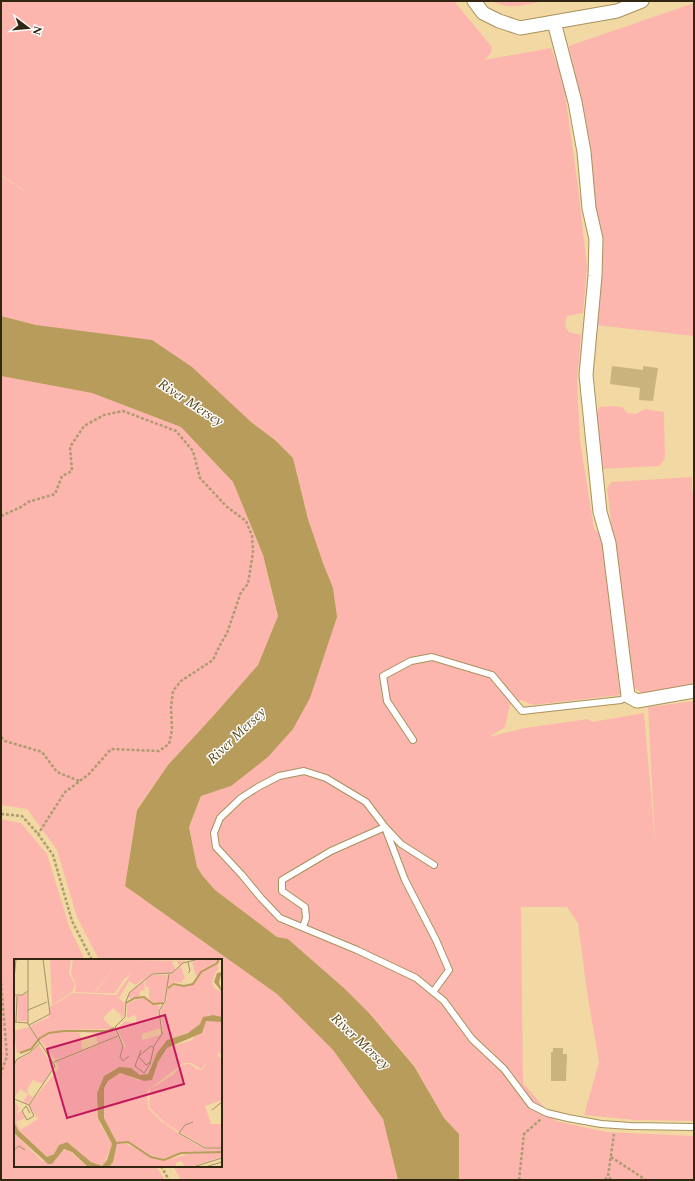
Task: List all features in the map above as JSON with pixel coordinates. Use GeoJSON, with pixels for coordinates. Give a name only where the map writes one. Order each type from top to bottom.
{"type":"FeatureCollection","features":[{"type":"Feature","properties":{"kind":"street"},"geometry":{"type":"LineString","coordinates":[[474,1],[483,13],[499,21],[520,28],[617,11],[642,1]]}},
{"type":"Feature","properties":{"kind":"street"},"geometry":{"type":"LineString","coordinates":[[554,22],[575,102],[584,152],[589,208],[596,239],[595,276],[586,375],[600,512],[609,543],[628,696],[637,701],[694,691]]}},
{"type":"Feature","properties":{"kind":"lane"},"geometry":{"type":"LineString","coordinates":[[413,740],[387,701],[383,676],[412,661],[432,657],[492,675],[522,711],[621,700],[628,696]]}},
{"type":"Feature","properties":{"kind":"lane"},"geometry":{"type":"LineString","coordinates":[[434,865],[401,844],[385,827],[366,802],[326,778],[304,771],[279,776],[241,798],[220,818],[214,833],[216,846],[280,918],[357,950],[416,978],[444,1001],[472,1039],[504,1069],[531,1105],[547,1113],[568,1118],[615,1125],[694,1127]]}},
{"type":"Feature","properties":{"kind":"lane"},"geometry":{"type":"LineString","coordinates":[[302,927],[306,918],[305,908],[282,891],[282,880],[331,851],[385,827]]}},
{"type":"Feature","properties":{"kind":"lane"},"geometry":{"type":"LineString","coordinates":[[385,827],[405,880],[436,940],[449,970],[433,992]]}},
{"type":"Feature","properties":{"kind":"path"},"geometry":{"type":"LineString","coordinates":[[1,516],[21,507],[28,502],[55,494],[62,476],[72,471],[70,447],[84,426],[104,415],[123,411],[176,431],[193,451],[200,478],[226,506],[246,521],[252,536],[253,552],[248,584],[241,592],[227,633],[213,660],[181,681],[173,691],[171,707],[172,730],[169,744],[159,751],[111,749],[89,774],[65,792],[38,834]]}},
{"type":"Feature","properties":{"kind":"path"},"geometry":{"type":"LineString","coordinates":[[1,738],[5,741],[42,752],[57,772],[79,781]]}},
{"type":"Feature","properties":{"kind":"path"},"geometry":{"type":"LineString","coordinates":[[1,814],[22,816],[38,834],[53,855],[72,921],[91,959]]}},
{"type":"Feature","properties":{"kind":"path"},"geometry":{"type":"LineString","coordinates":[[1,983],[7,1056],[1,1073]]}},
{"type":"Feature","properties":{"kind":"path"},"geometry":{"type":"LineString","coordinates":[[519,1180],[524,1134],[547,1113]]}},
{"type":"Feature","properties":{"kind":"path"},"geometry":{"type":"LineString","coordinates":[[608,1180],[615,1125]]}},
{"type":"Feature","properties":{"kind":"path"},"geometry":{"type":"LineString","coordinates":[[611,1157],[646,1180]]}},
{"type":"Feature","properties":{"kind":"path"},"geometry":{"type":"LineString","coordinates":[[162,1167],[169,1180]]}},
{"type":"Feature","properties":{"kind":"shaded area"},"geometry":{"type":"Polygon","coordinates":[[[1,1],[454,1],[492,47],[491,53],[484,60],[551,48],[563,79],[578,187],[587,267],[583,313],[567,316],[565,326],[569,332],[581,335],[577,382],[580,441],[594,529],[602,535],[620,695],[533,705],[521,700],[510,705],[505,727],[489,737],[525,728],[588,719],[592,722],[644,713],[655,841],[648,707],[694,701],[694,1121],[635,1120],[584,1115],[599,1062],[587,992],[578,923],[567,907],[521,907],[523,1083],[556,1121],[606,1132],[694,1136],[694,1180],[459,1180],[459,1134],[444,1118],[414,1065],[369,1013],[345,989],[288,939],[277,937],[215,890],[197,867],[189,827],[201,796],[231,786],[333,588],[308,519],[293,458],[275,440],[251,422],[36,325],[1,316],[1,176],[43,202],[1,175],[1,1]]]}},
{"type":"Feature","properties":{"kind":"shaded area"},"geometry":{"type":"Polygon","coordinates":[[[493,1],[545,1],[525,5],[505,6],[493,1]]]}},
{"type":"Feature","properties":{"kind":"shaded area"},"geometry":{"type":"Polygon","coordinates":[[[694,3],[694,336],[595,325],[601,278],[600,238],[593,201],[584,120],[569,46],[694,3]]]}},
{"type":"Feature","properties":{"kind":"shaded area"},"geometry":{"type":"Polygon","coordinates":[[[1,376],[92,393],[181,427],[233,482],[263,555],[278,617],[258,665],[168,765],[137,809],[125,886],[277,994],[333,1050],[383,1119],[398,1180],[181,1180],[174,1167],[222,1167],[222,959],[98,959],[77,917],[57,850],[27,809],[1,805],[1,376]]]}},
{"type":"Feature","properties":{"kind":"shaded area"},"geometry":{"type":"Polygon","coordinates":[[[599,407],[622,407],[627,413],[636,414],[645,409],[664,412],[665,458],[660,466],[601,469],[595,420],[599,407]]]}},
{"type":"Feature","properties":{"kind":"shaded area"},"geometry":{"type":"Polygon","coordinates":[[[692,477],[692,491],[694,491],[694,686],[644,695],[631,685],[607,488],[612,482],[692,477]]]}},
{"type":"Feature","properties":{"kind":"shaded area"},"geometry":{"type":"Polygon","coordinates":[[[1,819],[21,823],[47,854],[69,926],[85,959],[14,959],[14,1167],[157,1167],[165,1180],[1,1180],[1,819]]]}},
{"type":"Feature","properties":{"kind":"water","name":"River Mersey"},"geometry":{"type":"Polygon","coordinates":[[[1,316],[36,325],[152,340],[192,367],[251,422],[275,440],[293,458],[308,519],[333,588],[337,617],[310,698],[293,729],[268,757],[231,786],[201,796],[189,827],[197,867],[215,890],[277,937],[288,939],[345,989],[369,1013],[414,1066],[444,1118],[459,1134],[459,1180],[398,1180],[383,1119],[333,1050],[277,994],[125,886],[137,810],[168,765],[258,665],[278,616],[263,555],[233,482],[181,427],[92,393],[1,376],[1,316]]]}},
{"type":"Feature","properties":{"kind":"building"},"geometry":{"type":"Polygon","coordinates":[[[612,366],[643,370],[643,366],[658,368],[653,401],[639,400],[640,388],[610,384],[612,366]]]}},
{"type":"Feature","properties":{"kind":"building"},"geometry":{"type":"Polygon","coordinates":[[[553,1048],[563,1048],[563,1054],[567,1054],[566,1081],[551,1081],[551,1052],[553,1052],[553,1048]]]}}]}
